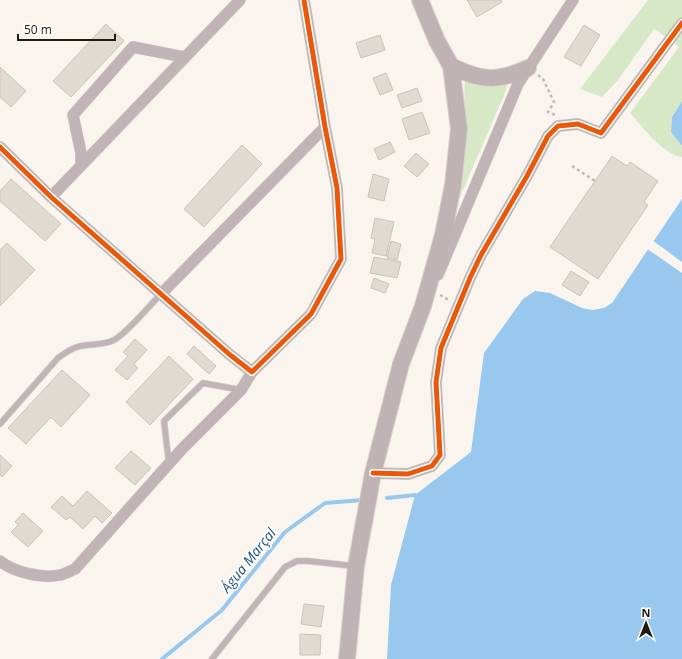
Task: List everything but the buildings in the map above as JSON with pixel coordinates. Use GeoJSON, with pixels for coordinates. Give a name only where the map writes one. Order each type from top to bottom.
{"type":"FeatureCollection","features":[{"type":"Feature","properties":{"kind":"main road"},"geometry":{"type":"LineString","coordinates":[[347,659],[356,566],[373,472],[401,364],[423,306],[442,235],[453,185],[459,130],[451,66],[437,41],[420,0]]}},
{"type":"Feature","properties":{"kind":"main road"},"geometry":{"type":"LineString","coordinates":[[451,66],[467,74],[486,79],[514,75],[528,68]]}},
{"type":"Feature","properties":{"kind":"street"},"geometry":{"type":"LineString","coordinates":[[51,197],[240,0]]}},
{"type":"Feature","properties":{"kind":"street"},"geometry":{"type":"LineString","coordinates":[[0,561],[3,564],[28,574],[60,575],[75,569],[182,449],[241,390],[252,372],[311,314],[341,260],[337,188],[325,127],[304,0]]}},
{"type":"Feature","properties":{"kind":"street"},"geometry":{"type":"LineString","coordinates":[[423,306],[432,291],[518,84],[573,0]]}},
{"type":"Feature","properties":{"kind":"street"},"geometry":{"type":"LineString","coordinates":[[373,472],[408,474],[432,466],[440,455],[436,382],[441,348],[481,255],[527,176],[548,136],[558,126],[578,124],[601,132],[682,23]]}},
{"type":"Feature","properties":{"kind":"street"},"geometry":{"type":"LineString","coordinates":[[81,166],[81,153],[73,115],[133,47],[184,57]]}},
{"type":"Feature","properties":{"kind":"street"},"geometry":{"type":"LineString","coordinates":[[161,294],[325,127]]}},
{"type":"Feature","properties":{"kind":"street"},"geometry":{"type":"LineString","coordinates":[[0,147],[51,197],[229,354],[252,372]]}},
{"type":"Feature","properties":{"kind":"lane"},"geometry":{"type":"LineString","coordinates":[[0,424],[63,355],[76,347],[106,344],[115,340],[123,334],[161,294]]}},
{"type":"Feature","properties":{"kind":"lane"},"geometry":{"type":"LineString","coordinates":[[169,464],[164,421],[203,383],[241,390]]}},
{"type":"Feature","properties":{"kind":"lane"},"geometry":{"type":"LineString","coordinates":[[212,659],[286,567],[297,561],[356,566]]}},
{"type":"Feature","properties":{"kind":"path"},"geometry":{"type":"LineString","coordinates":[[528,68],[543,79],[554,102],[548,112],[562,117]]}},
{"type":"Feature","properties":{"kind":"path"},"geometry":{"type":"LineString","coordinates":[[572,166],[595,181]]}},
{"type":"Feature","properties":{"kind":"green space"},"geometry":{"type":"Polygon","coordinates":[[[648,0],[682,0],[682,101],[672,117],[671,132],[682,146],[682,157],[667,151],[630,113],[679,47],[654,29],[618,80],[602,97],[580,89],[648,0]]]}},
{"type":"Feature","properties":{"kind":"green space"},"geometry":{"type":"Polygon","coordinates":[[[465,78],[508,82],[505,93],[456,206],[463,141],[465,78]]]}},
{"type":"Feature","properties":{"kind":"water"},"geometry":{"type":"Polygon","coordinates":[[[682,101],[682,146],[671,132],[672,117],[682,101]]]}},
{"type":"Feature","properties":{"kind":"water"},"geometry":{"type":"Polygon","coordinates":[[[682,199],[682,659],[387,659],[391,585],[415,495],[471,452],[484,353],[523,299],[535,291],[550,293],[582,308],[593,310],[604,308],[612,303],[682,199]]]}},
{"type":"Feature","properties":{"kind":"pier"},"geometry":{"type":"Polygon","coordinates":[[[652,240],[682,262],[682,273],[646,248],[652,240]]]}},
{"type":"Feature","properties":{"kind":"waterway","name":"Água Marçal"},"geometry":{"type":"LineString","coordinates":[[387,498],[415,495]]}},
{"type":"Feature","properties":{"kind":"waterway","name":"Água Marçal"},"geometry":{"type":"LineString","coordinates":[[162,659],[222,610],[285,532],[325,503],[363,500]]}},
{"type":"Feature","properties":{"kind":"cycle path"},"geometry":{"type":"LineString","coordinates":[[0,147],[51,197],[229,354],[252,372],[311,314],[341,259],[337,188],[325,127],[304,0]]}},
{"type":"Feature","properties":{"kind":"cycle path"},"geometry":{"type":"LineString","coordinates":[[373,473],[408,474],[432,466],[440,455],[436,382],[441,348],[481,255],[527,176],[548,136],[558,126],[578,124],[601,133],[682,23]]}}]}
